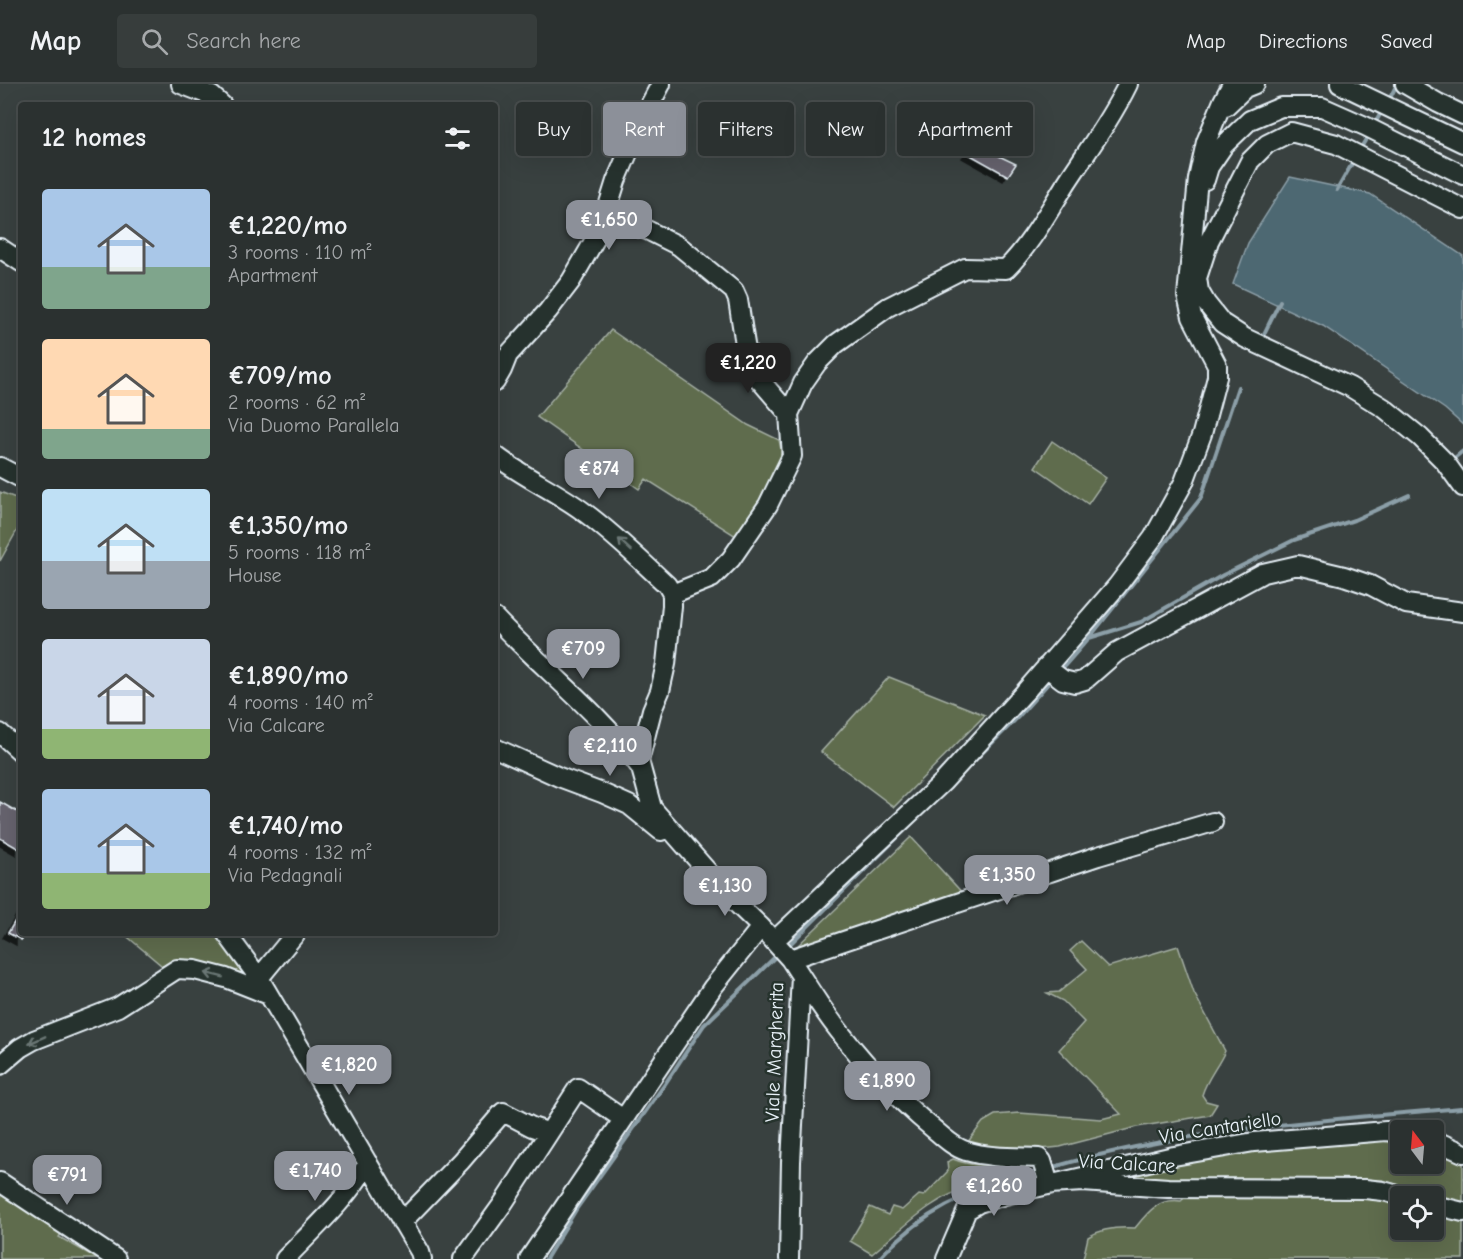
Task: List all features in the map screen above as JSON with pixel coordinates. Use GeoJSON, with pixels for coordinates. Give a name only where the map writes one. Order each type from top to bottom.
{"type":"FeatureCollection","features":[{"type":"Feature","properties":{"kind":"street"},"geometry":{"type":"LineString","coordinates":[[180,84],[212,96],[219,102]]}},
{"type":"Feature","properties":{"kind":"street"},"geometry":{"type":"LineString","coordinates":[[498,377],[508,355],[548,311],[571,281],[601,229],[616,181],[643,118],[661,84]]}},
{"type":"Feature","properties":{"kind":"street"},"geometry":{"type":"LineString","coordinates":[[498,457],[518,472],[584,511],[615,536],[669,590],[712,578],[731,559],[768,505],[792,456],[789,414],[803,383],[817,363],[836,344],[888,307],[965,268],[1006,269],[1021,254],[1095,144],[1128,84]]}},
{"type":"Feature","properties":{"kind":"street"},"geometry":{"type":"LineString","coordinates":[[1232,84],[1206,142],[1198,179],[1192,278],[1199,291],[1222,323],[1245,338],[1350,387],[1384,408],[1420,437],[1445,462],[1463,487]]}},
{"type":"Feature","properties":{"kind":"street"},"geometry":{"type":"LineString","coordinates":[[1218,113],[1245,88],[1255,84]]}},
{"type":"Feature","properties":{"kind":"street"},"geometry":{"type":"LineString","coordinates":[[1340,84],[1463,143]]}},
{"type":"Feature","properties":{"kind":"street"},"geometry":{"type":"LineString","coordinates":[[1405,84],[1463,115]]}},
{"type":"Feature","properties":{"kind":"street"},"geometry":{"type":"LineString","coordinates":[[1195,216],[1209,167],[1224,145],[1250,120],[1281,107],[1322,107],[1463,175]]}},
{"type":"Feature","properties":{"kind":"street"},"geometry":{"type":"LineString","coordinates":[[774,941],[943,782],[1053,673],[1153,538],[1184,482],[1202,434],[1217,377],[1217,365],[1192,317],[1187,296],[1192,278],[1209,241],[1250,161],[1267,144],[1291,132],[1336,144],[1463,209]]}},
{"type":"Feature","properties":{"kind":"street"},"geometry":{"type":"LineString","coordinates":[[604,216],[647,230],[679,246],[734,291],[738,300],[750,370],[789,414]]}},
{"type":"Feature","properties":{"kind":"street"},"geometry":{"type":"LineString","coordinates":[[0,248],[18,260]]}},
{"type":"Feature","properties":{"kind":"street"},"geometry":{"type":"LineString","coordinates":[[0,467],[18,476]]}},
{"type":"Feature","properties":{"kind":"street"},"geometry":{"type":"LineString","coordinates":[[1053,673],[1075,683],[1085,680],[1117,652],[1263,573],[1298,565],[1353,579],[1406,604],[1463,612]]}},
{"type":"Feature","properties":{"kind":"street","name":"Viale Margherita"},"geometry":{"type":"LineString","coordinates":[[669,590],[672,606],[666,664],[639,762],[652,808],[730,897],[790,959],[801,976],[791,1162],[789,1259]]}},
{"type":"Feature","properties":{"kind":"street"},"geometry":{"type":"LineString","coordinates":[[498,621],[591,713],[641,768]]}},
{"type":"Feature","properties":{"kind":"street"},"geometry":{"type":"LineString","coordinates":[[0,733],[18,749]]}},
{"type":"Feature","properties":{"kind":"street"},"geometry":{"type":"LineString","coordinates":[[498,749],[629,805],[693,856]]}},
{"type":"Feature","properties":{"kind":"street"},"geometry":{"type":"LineString","coordinates":[[790,959],[1098,856],[1213,822]]}},
{"type":"Feature","properties":{"kind":"street"},"geometry":{"type":"LineString","coordinates":[[529,1259],[713,987],[761,927]]}},
{"type":"Feature","properties":{"kind":"street"},"geometry":{"type":"LineString","coordinates":[[228,936],[259,978],[422,1259]]}},
{"type":"Feature","properties":{"kind":"street"},"geometry":{"type":"LineString","coordinates":[[259,978],[294,936]]}},
{"type":"Feature","properties":{"kind":"street"},"geometry":{"type":"LineString","coordinates":[[0,1065],[20,1048],[34,1040],[118,1007],[177,969],[195,970],[226,978],[269,995]]}},
{"type":"Feature","properties":{"kind":"street","name":"Via Calcare"},"geometry":{"type":"LineString","coordinates":[[801,976],[822,1010],[870,1069],[914,1113],[949,1142],[964,1151],[1007,1157],[1039,1158],[1046,1175],[1083,1182],[1168,1188],[1365,1189],[1390,1193]]}},
{"type":"Feature","properties":{"kind":"street"},"geometry":{"type":"LineString","coordinates":[[463,1259],[578,1088],[623,1119]]}},
{"type":"Feature","properties":{"kind":"street"},"geometry":{"type":"LineString","coordinates":[[402,1222],[461,1161],[503,1112],[547,1132]]}},
{"type":"Feature","properties":{"kind":"street","name":"Via Cantariello"},"geometry":{"type":"LineString","coordinates":[[1046,1175],[1254,1142],[1390,1132]]}},
{"type":"Feature","properties":{"kind":"street"},"geometry":{"type":"LineString","coordinates":[[1444,1144],[1463,1153]]}},
{"type":"Feature","properties":{"kind":"street"},"geometry":{"type":"LineString","coordinates":[[285,1259],[323,1220],[368,1163]]}},
{"type":"Feature","properties":{"kind":"street"},"geometry":{"type":"LineString","coordinates":[[946,1259],[967,1210],[1046,1175]]}},
{"type":"Feature","properties":{"kind":"street"},"geometry":{"type":"LineString","coordinates":[[0,1182],[116,1259]]}},
{"type":"Feature","properties":{"kind":"street"},"geometry":{"type":"LineString","coordinates":[[1444,1207],[1463,1212]]}},
{"type":"Feature","properties":{"kind":"green space"},"geometry":{"type":"Polygon","coordinates":[[[611,330],[748,425],[779,440],[780,470],[739,538],[646,479],[639,489],[537,417],[611,330]]]}},
{"type":"Feature","properties":{"kind":"green space"},"geometry":{"type":"Polygon","coordinates":[[[1052,441],[1106,478],[1088,504],[1035,467],[1052,441]]]}},
{"type":"Feature","properties":{"kind":"green space"},"geometry":{"type":"Polygon","coordinates":[[[0,492],[18,499],[18,528],[0,561],[0,492]]]}},
{"type":"Feature","properties":{"kind":"green space"},"geometry":{"type":"Polygon","coordinates":[[[889,677],[985,715],[894,807],[821,752],[889,677]]]}},
{"type":"Feature","properties":{"kind":"green space"},"geometry":{"type":"Polygon","coordinates":[[[911,837],[966,897],[801,951],[795,948],[911,837]]]}},
{"type":"Feature","properties":{"kind":"green space"},"geometry":{"type":"Polygon","coordinates":[[[127,936],[215,936],[240,966],[244,978],[167,970],[127,936]]]}},
{"type":"Feature","properties":{"kind":"green space"},"geometry":{"type":"Polygon","coordinates":[[[1081,941],[1108,967],[1178,946],[1194,993],[1225,1051],[1202,1095],[1206,1101],[1217,1104],[1210,1115],[1137,1127],[1060,1147],[1031,1150],[985,1147],[967,1143],[983,1122],[995,1115],[1019,1113],[1101,1119],[1121,1114],[1059,1050],[1084,1022],[1063,1001],[1047,993],[1059,992],[1087,969],[1070,951],[1081,941]]]}},
{"type":"Feature","properties":{"kind":"green space"},"geometry":{"type":"Polygon","coordinates":[[[1363,1139],[1390,1142],[1390,1174],[1444,1174],[1444,1153],[1463,1161],[1463,1205],[1444,1199],[1444,1186],[1402,1186],[1383,1180],[1095,1178],[1241,1152],[1363,1139]]]}},
{"type":"Feature","properties":{"kind":"green space"},"geometry":{"type":"Polygon","coordinates":[[[953,1159],[981,1165],[1031,1166],[978,1182],[953,1193],[914,1218],[872,1254],[850,1241],[870,1207],[888,1215],[892,1207],[902,1210],[919,1195],[924,1196],[948,1171],[947,1162],[953,1159]]]}},
{"type":"Feature","properties":{"kind":"green space"},"geometry":{"type":"Polygon","coordinates":[[[0,1190],[64,1230],[59,1237],[98,1259],[0,1259],[0,1190]]]}},
{"type":"Feature","properties":{"kind":"green space"},"geometry":{"type":"Polygon","coordinates":[[[1191,1192],[1372,1196],[1390,1200],[1390,1240],[1444,1240],[1444,1212],[1463,1217],[1463,1259],[1083,1259],[1088,1237],[1110,1229],[1135,1228],[1154,1207],[1166,1202],[1181,1201],[1191,1192]]]}},
{"type":"Feature","properties":{"kind":"water"},"geometry":{"type":"Polygon","coordinates":[[[1290,177],[1370,194],[1463,256],[1463,425],[1445,409],[1323,326],[1233,284],[1248,243],[1290,177]]]}},
{"type":"Feature","properties":{"kind":"building"},"geometry":{"type":"Polygon","coordinates":[[[972,156],[999,156],[1016,164],[1008,176],[972,156]]]}},
{"type":"Feature","properties":{"kind":"building"},"geometry":{"type":"Polygon","coordinates":[[[0,802],[18,812],[18,848],[0,838],[0,802]]]}},
{"type":"Feature","properties":{"kind":"building"},"geometry":{"type":"Polygon","coordinates":[[[18,916],[18,936],[21,936],[21,940],[8,933],[18,916]]]}},
{"type":"Feature","properties":{"kind":"waterway"},"geometry":{"type":"LineString","coordinates":[[1388,102],[1397,84]]}},
{"type":"Feature","properties":{"kind":"waterway"},"geometry":{"type":"LineString","coordinates":[[1374,125],[1382,111]]}},
{"type":"Feature","properties":{"kind":"waterway"},"geometry":{"type":"LineString","coordinates":[[1359,151],[1369,134]]}},
{"type":"Feature","properties":{"kind":"waterway"},"geometry":{"type":"LineString","coordinates":[[1337,190],[1354,160]]}},
{"type":"Feature","properties":{"kind":"waterway"},"geometry":{"type":"LineString","coordinates":[[1262,338],[1280,301]]}},
{"type":"Feature","properties":{"kind":"waterway"},"geometry":{"type":"LineString","coordinates":[[1089,638],[1201,498],[1238,387]]}},
{"type":"Feature","properties":{"kind":"waterway"},"geometry":{"type":"LineString","coordinates":[[1452,460],[1463,451]]}},
{"type":"Feature","properties":{"kind":"waterway"},"geometry":{"type":"LineString","coordinates":[[1060,671],[1089,638],[1141,622],[1223,575],[1294,540],[1354,520],[1409,495]]}},
{"type":"Feature","properties":{"kind":"waterway"},"geometry":{"type":"LineString","coordinates":[[969,766],[1053,678]]}},
{"type":"Feature","properties":{"kind":"waterway"},"geometry":{"type":"LineString","coordinates":[[791,943],[913,822]]}},
{"type":"Feature","properties":{"kind":"waterway"},"geometry":{"type":"LineString","coordinates":[[546,1259],[577,1208],[704,1025],[774,958]]}},
{"type":"Feature","properties":{"kind":"waterway"},"geometry":{"type":"LineString","coordinates":[[1050,1168],[1100,1155],[1202,1135],[1306,1122],[1461,1108]]}},
{"type":"Feature","properties":{"kind":"waterway"},"geometry":{"type":"LineString","coordinates":[[879,1259],[931,1214],[965,1196],[1040,1171]]}}]}
